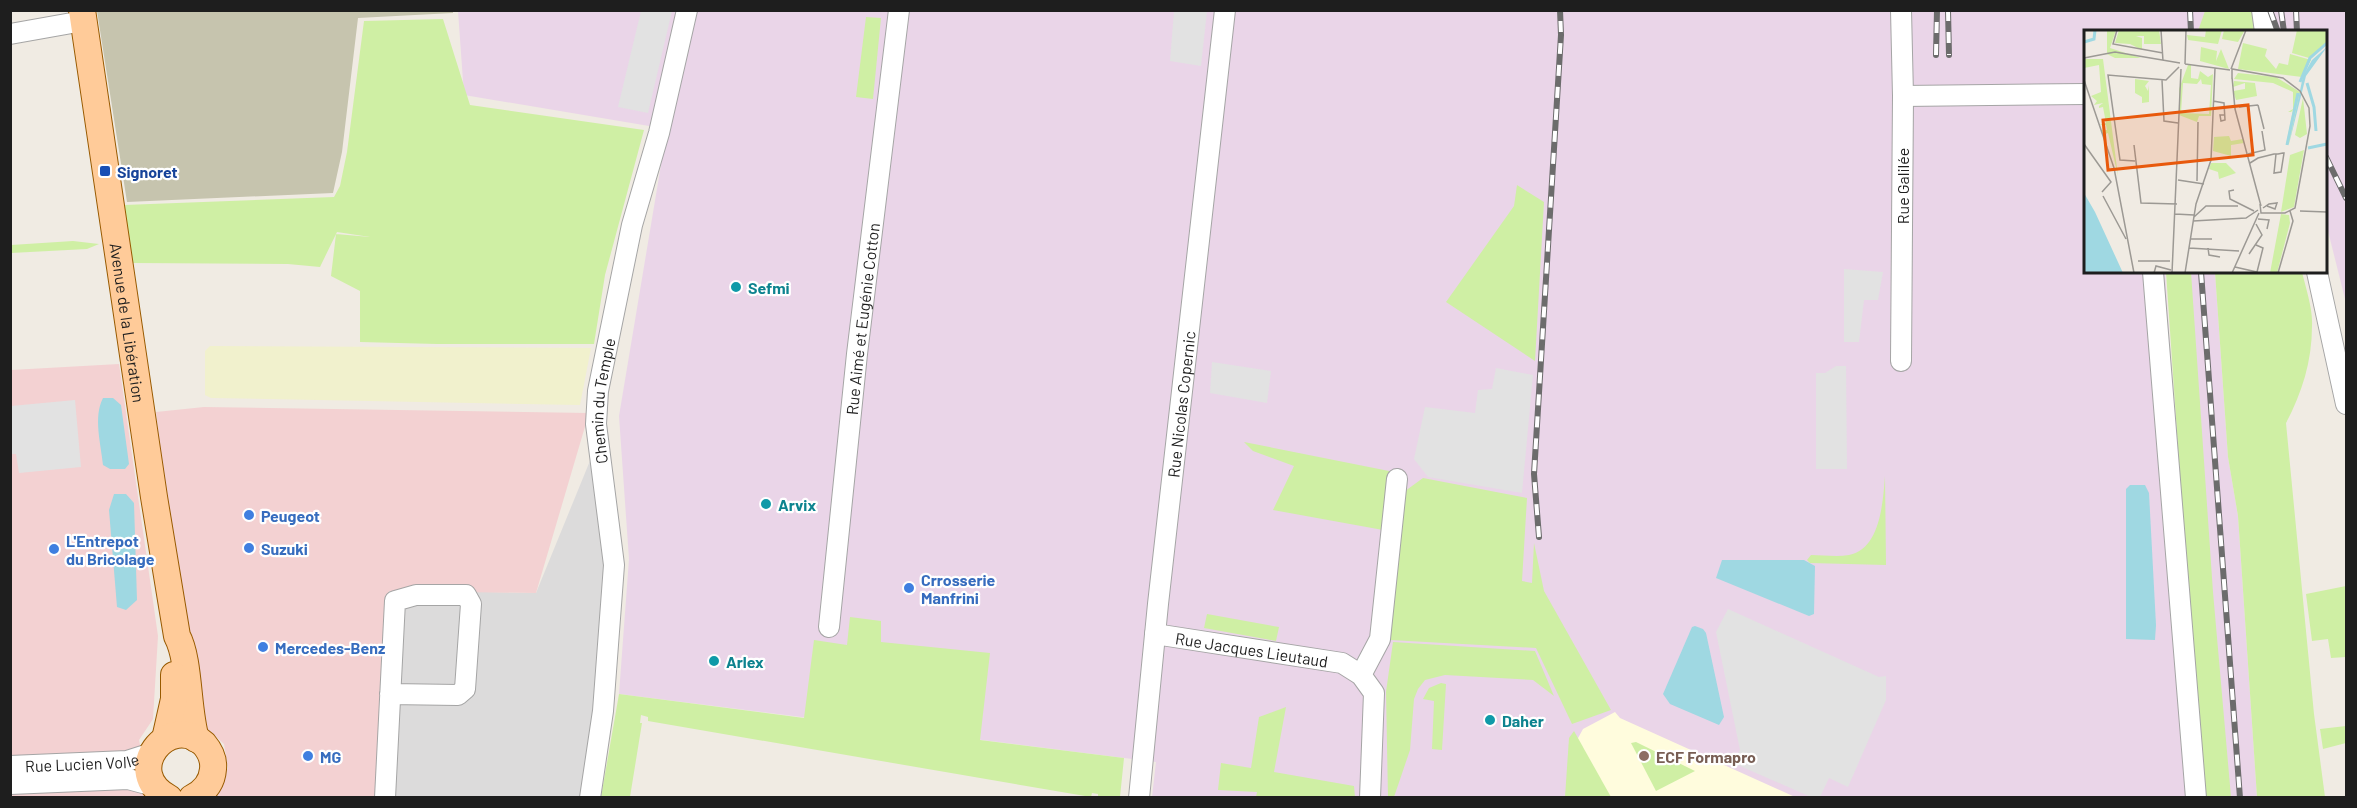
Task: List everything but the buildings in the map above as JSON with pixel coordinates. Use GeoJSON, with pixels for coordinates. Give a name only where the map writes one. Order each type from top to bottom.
{"type":"FeatureCollection","features":[{"type":"Feature","properties":{"kind":"main road","name":"Avenue de la Libération"},"geometry":{"type":"LineString","coordinates":[[82,16],[146,444],[196,739]]}},
{"type":"Feature","properties":{"kind":"main road","name":"Avenue de la Libération"},"geometry":{"type":"LineString","coordinates":[[161,792],[148,770],[174,699],[172,649],[177,636]]}},
{"type":"Feature","properties":{"kind":"main road"},"geometry":{"type":"LineString","coordinates":[[158,746],[175,735],[186,735],[196,739],[208,749],[213,767],[212,777],[207,787],[197,796]]}},
{"type":"Feature","properties":{"kind":"street","name":"Chemin du Temple"},"geometry":{"type":"LineString","coordinates":[[590,798],[603,711],[614,565],[596,424],[598,391],[632,225],[659,133],[687,10]]}},
{"type":"Feature","properties":{"kind":"street","name":"Rue Aimé et Eugénie Cotton"},"geometry":{"type":"LineString","coordinates":[[829,627],[857,354],[899,10]]}},
{"type":"Feature","properties":{"kind":"street","name":"Rue Nicolas Copernic"},"geometry":{"type":"LineString","coordinates":[[1139,798],[1155,634],[1225,10]]}},
{"type":"Feature","properties":{"kind":"street","name":"Rue Galilée"},"geometry":{"type":"LineString","coordinates":[[1900,10],[1903,96],[1901,361]]}},
{"type":"Feature","properties":{"kind":"street"},"geometry":{"type":"LineString","coordinates":[[2262,10],[2265,30]]}},
{"type":"Feature","properties":{"kind":"street"},"geometry":{"type":"LineString","coordinates":[[10,34],[82,16]]}},
{"type":"Feature","properties":{"kind":"street"},"geometry":{"type":"LineString","coordinates":[[1903,96],[2084,94]]}},
{"type":"Feature","properties":{"kind":"street"},"geometry":{"type":"LineString","coordinates":[[2153,273],[2196,798]]}},
{"type":"Feature","properties":{"kind":"street"},"geometry":{"type":"LineString","coordinates":[[2317,273],[2346,404]]}},
{"type":"Feature","properties":{"kind":"street"},"geometry":{"type":"LineString","coordinates":[[1370,798],[1374,693],[1361,675],[1380,639],[1397,479]]}},
{"type":"Feature","properties":{"kind":"street"},"geometry":{"type":"LineString","coordinates":[[385,798],[390,694],[395,601],[416,595],[466,595],[471,604],[465,689],[458,695],[390,694]]}},
{"type":"Feature","properties":{"kind":"street","name":"Rue Jacques Lieutaud"},"geometry":{"type":"LineString","coordinates":[[1155,634],[1342,663],[1361,675]]}},
{"type":"Feature","properties":{"kind":"street","name":"Rue Lucien Volle"},"geometry":{"type":"LineString","coordinates":[[10,766],[127,761],[158,746]]}},
{"type":"Feature","properties":{"kind":"street"},"geometry":{"type":"LineString","coordinates":[[10,784],[128,778],[161,792]]}},
{"type":"Feature","properties":{"kind":"shaded area"},"geometry":{"type":"Polygon","coordinates":[[[97,11],[453,11],[453,13],[358,18],[342,152],[333,193],[127,202],[97,11]]]}},
{"type":"Feature","properties":{"kind":"shaded area"},"geometry":{"type":"Polygon","coordinates":[[[458,11],[2251,11],[2254,30],[2084,30],[2084,273],[2165,273],[2200,797],[1152,797],[1156,762],[619,694],[629,559],[619,416],[667,129],[464,95],[458,11]]]}},
{"type":"Feature","properties":{"kind":"shaded area"},"geometry":{"type":"Polygon","coordinates":[[[641,11],[672,11],[648,113],[618,107],[641,11]]]}},
{"type":"Feature","properties":{"kind":"shaded area"},"geometry":{"type":"Polygon","coordinates":[[[1174,11],[1207,11],[1201,66],[1170,61],[1174,11]]]}},
{"type":"Feature","properties":{"kind":"shaded area"},"geometry":{"type":"Polygon","coordinates":[[[2252,11],[2346,11],[2346,303],[2327,227],[2327,30],[2260,30],[2252,11]]]}},
{"type":"Feature","properties":{"kind":"shaded area"},"geometry":{"type":"Polygon","coordinates":[[[1844,269],[1883,272],[1878,300],[1864,300],[1859,342],[1844,342],[1844,269]]]}},
{"type":"Feature","properties":{"kind":"shaded area"},"geometry":{"type":"Polygon","coordinates":[[[2183,273],[2215,273],[2228,457],[2238,516],[2257,797],[2229,797],[2183,273]]]}},
{"type":"Feature","properties":{"kind":"shaded area"},"geometry":{"type":"Polygon","coordinates":[[[1212,362],[1271,371],[1267,403],[1210,393],[1212,362]]]}},
{"type":"Feature","properties":{"kind":"shaded area"},"geometry":{"type":"Polygon","coordinates":[[[119,364],[158,636],[153,719],[139,740],[151,797],[11,798],[11,370],[119,364]]]}},
{"type":"Feature","properties":{"kind":"shaded area"},"geometry":{"type":"Polygon","coordinates":[[[1836,366],[1846,366],[1847,469],[1816,469],[1816,373],[1825,373],[1836,366]]]}},
{"type":"Feature","properties":{"kind":"shaded area"},"geometry":{"type":"Polygon","coordinates":[[[1496,368],[1533,375],[1522,493],[1428,477],[1414,459],[1425,407],[1475,413],[1478,390],[1492,389],[1496,368]]]}},
{"type":"Feature","properties":{"kind":"shaded area"},"geometry":{"type":"Polygon","coordinates":[[[75,400],[81,467],[19,473],[16,454],[11,454],[11,406],[75,400]]]}},
{"type":"Feature","properties":{"kind":"shaded area"},"geometry":{"type":"Polygon","coordinates":[[[204,407],[589,413],[536,593],[389,591],[377,797],[209,797],[228,768],[224,744],[204,726],[175,583],[156,412],[204,407]]]}},
{"type":"Feature","properties":{"kind":"shaded area"},"geometry":{"type":"Polygon","coordinates":[[[594,451],[608,563],[589,754],[580,797],[377,798],[389,590],[536,593],[594,451]]]}},
{"type":"Feature","properties":{"kind":"shaded area"},"geometry":{"type":"Polygon","coordinates":[[[1728,609],[1879,677],[1886,676],[1886,700],[1848,787],[1829,778],[1820,797],[1811,797],[1733,763],[1740,750],[1716,632],[1728,609]]]}},
{"type":"Feature","properties":{"kind":"shaded area","name":"ECF Formapro"},"geometry":{"type":"Polygon","coordinates":[[[1615,712],[1620,718],[1795,797],[1599,797],[1577,740],[1583,729],[1615,712]]]}},
{"type":"Feature","properties":{"kind":"green space"},"geometry":{"type":"Polygon","coordinates":[[[2205,11],[2252,11],[2256,30],[2198,30],[2205,11]]]}},
{"type":"Feature","properties":{"kind":"green space"},"geometry":{"type":"Polygon","coordinates":[[[866,17],[881,18],[873,99],[856,97],[866,17]]]}},
{"type":"Feature","properties":{"kind":"green space"},"geometry":{"type":"Polygon","coordinates":[[[443,19],[470,105],[644,130],[605,275],[594,344],[360,342],[360,291],[331,276],[336,234],[320,267],[288,264],[133,263],[124,205],[334,197],[340,186],[347,152],[364,21],[443,19]],[[337,232],[336,234],[370,237],[337,232]]]}},
{"type":"Feature","properties":{"kind":"green space"},"geometry":{"type":"Polygon","coordinates":[[[1517,185],[1544,202],[1535,361],[1446,302],[1514,206],[1517,185]]]}},
{"type":"Feature","properties":{"kind":"green space"},"geometry":{"type":"Polygon","coordinates":[[[73,241],[99,244],[87,249],[11,253],[11,245],[73,241]]]}},
{"type":"Feature","properties":{"kind":"green space"},"geometry":{"type":"Polygon","coordinates":[[[2166,273],[2191,273],[2213,592],[2231,797],[2204,797],[2166,273]]]}},
{"type":"Feature","properties":{"kind":"green space"},"geometry":{"type":"Polygon","coordinates":[[[2215,273],[2302,273],[2312,319],[2312,339],[2301,388],[2286,423],[2314,714],[2325,797],[2257,797],[2238,516],[2228,457],[2215,273]]]}},
{"type":"Feature","properties":{"kind":"green space"},"geometry":{"type":"Polygon","coordinates":[[[210,346],[591,348],[580,405],[211,398],[205,395],[205,351],[210,346]]]}},
{"type":"Feature","properties":{"kind":"green space"},"geometry":{"type":"Polygon","coordinates":[[[1244,442],[1389,471],[1383,530],[1273,510],[1294,466],[1253,451],[1244,442]]]}},
{"type":"Feature","properties":{"kind":"green space"},"geometry":{"type":"Polygon","coordinates":[[[1885,476],[1886,565],[1810,563],[1807,560],[1811,555],[1849,555],[1860,551],[1868,544],[1874,534],[1881,510],[1885,476]]]}},
{"type":"Feature","properties":{"kind":"green space"},"geometry":{"type":"Polygon","coordinates":[[[1423,478],[1527,498],[1522,581],[1532,583],[1534,543],[1544,591],[1611,710],[1572,724],[1536,648],[1390,640],[1401,494],[1423,478]]]}},
{"type":"Feature","properties":{"kind":"green space"},"geometry":{"type":"Polygon","coordinates":[[[2346,586],[2346,657],[2331,658],[2328,639],[2312,641],[2306,594],[2346,586]]]}},
{"type":"Feature","properties":{"kind":"green space"},"geometry":{"type":"Polygon","coordinates":[[[1207,614],[1279,627],[1276,641],[1204,628],[1207,614]]]}},
{"type":"Feature","properties":{"kind":"green space"},"geometry":{"type":"Polygon","coordinates":[[[850,617],[881,621],[881,642],[990,653],[980,740],[1124,758],[1120,797],[1098,797],[1098,794],[1092,793],[1091,797],[648,721],[648,717],[641,715],[640,723],[642,723],[630,797],[601,797],[619,694],[804,718],[814,640],[847,645],[850,617]]]}},
{"type":"Feature","properties":{"kind":"green space"},"geometry":{"type":"Polygon","coordinates":[[[1393,642],[1535,651],[1554,696],[1533,680],[1445,675],[1425,680],[1414,699],[1410,750],[1394,797],[1388,797],[1386,692],[1393,642]]]}},
{"type":"Feature","properties":{"kind":"green space"},"geometry":{"type":"Polygon","coordinates":[[[1441,683],[1446,684],[1442,750],[1432,749],[1434,701],[1423,699],[1429,688],[1441,683]]]}},
{"type":"Feature","properties":{"kind":"green space"},"geometry":{"type":"Polygon","coordinates":[[[1286,707],[1274,772],[1354,786],[1355,797],[1256,797],[1257,792],[1218,790],[1221,763],[1251,768],[1259,717],[1286,707]]]}},
{"type":"Feature","properties":{"kind":"green space"},"geometry":{"type":"Polygon","coordinates":[[[2346,726],[2346,743],[2323,749],[2320,729],[2346,726]]]}},
{"type":"Feature","properties":{"kind":"green space"},"geometry":{"type":"Polygon","coordinates":[[[1574,731],[1611,797],[1565,797],[1569,738],[1574,731]]]}},
{"type":"Feature","properties":{"kind":"green space"},"geometry":{"type":"Polygon","coordinates":[[[1636,742],[1695,771],[1656,791],[1631,743],[1636,742]]]}},
{"type":"Feature","properties":{"kind":"water"},"geometry":{"type":"Polygon","coordinates":[[[103,398],[113,398],[121,405],[129,464],[125,469],[110,469],[103,465],[98,414],[103,398]]]}},
{"type":"Feature","properties":{"kind":"water"},"geometry":{"type":"Polygon","coordinates":[[[2130,485],[2145,485],[2149,493],[2155,640],[2126,639],[2126,489],[2130,485]]]}},
{"type":"Feature","properties":{"kind":"water"},"geometry":{"type":"Polygon","coordinates":[[[114,494],[126,494],[134,503],[137,600],[126,610],[117,607],[109,510],[114,494]]]}},
{"type":"Feature","properties":{"kind":"water"},"geometry":{"type":"Polygon","coordinates":[[[1722,560],[1804,560],[1815,566],[1814,614],[1809,616],[1716,578],[1722,560]]]}},
{"type":"Feature","properties":{"kind":"water"},"geometry":{"type":"Polygon","coordinates":[[[1695,626],[1706,633],[1724,717],[1719,725],[1670,704],[1663,694],[1692,627],[1695,626]]]}},
{"type":"Feature","properties":{"kind":"railway"},"geometry":{"type":"LineString","coordinates":[[1539,537],[1534,474],[1561,35],[1560,10]]}},
{"type":"Feature","properties":{"kind":"railway"},"geometry":{"type":"LineString","coordinates":[[1936,55],[1937,10]]}},
{"type":"Feature","properties":{"kind":"railway"},"geometry":{"type":"LineString","coordinates":[[1948,10],[1949,55]]}},
{"type":"Feature","properties":{"kind":"railway"},"geometry":{"type":"LineString","coordinates":[[2190,10],[2191,30]]}},
{"type":"Feature","properties":{"kind":"railway"},"geometry":{"type":"LineString","coordinates":[[2270,10],[2277,30]]}},
{"type":"Feature","properties":{"kind":"railway"},"geometry":{"type":"LineString","coordinates":[[2281,10],[2284,30]]}},
{"type":"Feature","properties":{"kind":"railway"},"geometry":{"type":"LineString","coordinates":[[2296,10],[2297,30]]}},
{"type":"Feature","properties":{"kind":"railway"},"geometry":{"type":"LineString","coordinates":[[2327,159],[2346,198]]}},
{"type":"Feature","properties":{"kind":"railway"},"geometry":{"type":"LineString","coordinates":[[2201,273],[2240,798]]}},
{"type":"Feature","properties":{"kind":"place","name":"Signoret"},"geometry":{"type":"Point","coordinates":[105,171]}},
{"type":"Feature","properties":{"kind":"place","name":"Sefmi"},"geometry":{"type":"Point","coordinates":[736,287]}},
{"type":"Feature","properties":{"kind":"place","name":"Arvix"},"geometry":{"type":"Point","coordinates":[766,504]}},
{"type":"Feature","properties":{"kind":"place","name":"Peugeot"},"geometry":{"type":"Point","coordinates":[249,515]}},
{"type":"Feature","properties":{"kind":"place","name":"Suzuki"},"geometry":{"type":"Point","coordinates":[249,548]}},
{"type":"Feature","properties":{"kind":"place","name":"L'Entrepot du Bricolage"},"geometry":{"type":"Point","coordinates":[54,549]}},
{"type":"Feature","properties":{"kind":"place","name":"Crrosserie Manfrini"},"geometry":{"type":"Point","coordinates":[909,588]}},
{"type":"Feature","properties":{"kind":"place","name":"Mercedes-Benz"},"geometry":{"type":"Point","coordinates":[263,647]}},
{"type":"Feature","properties":{"kind":"place","name":"Arlex"},"geometry":{"type":"Point","coordinates":[714,661]}},
{"type":"Feature","properties":{"kind":"place","name":"Daher"},"geometry":{"type":"Point","coordinates":[1490,720]}},
{"type":"Feature","properties":{"kind":"place","name":"MG"},"geometry":{"type":"Point","coordinates":[308,756]}},
{"type":"Feature","properties":{"kind":"place","name":"ECF Formapro"},"geometry":{"type":"Point","coordinates":[1644,756]}}]}
